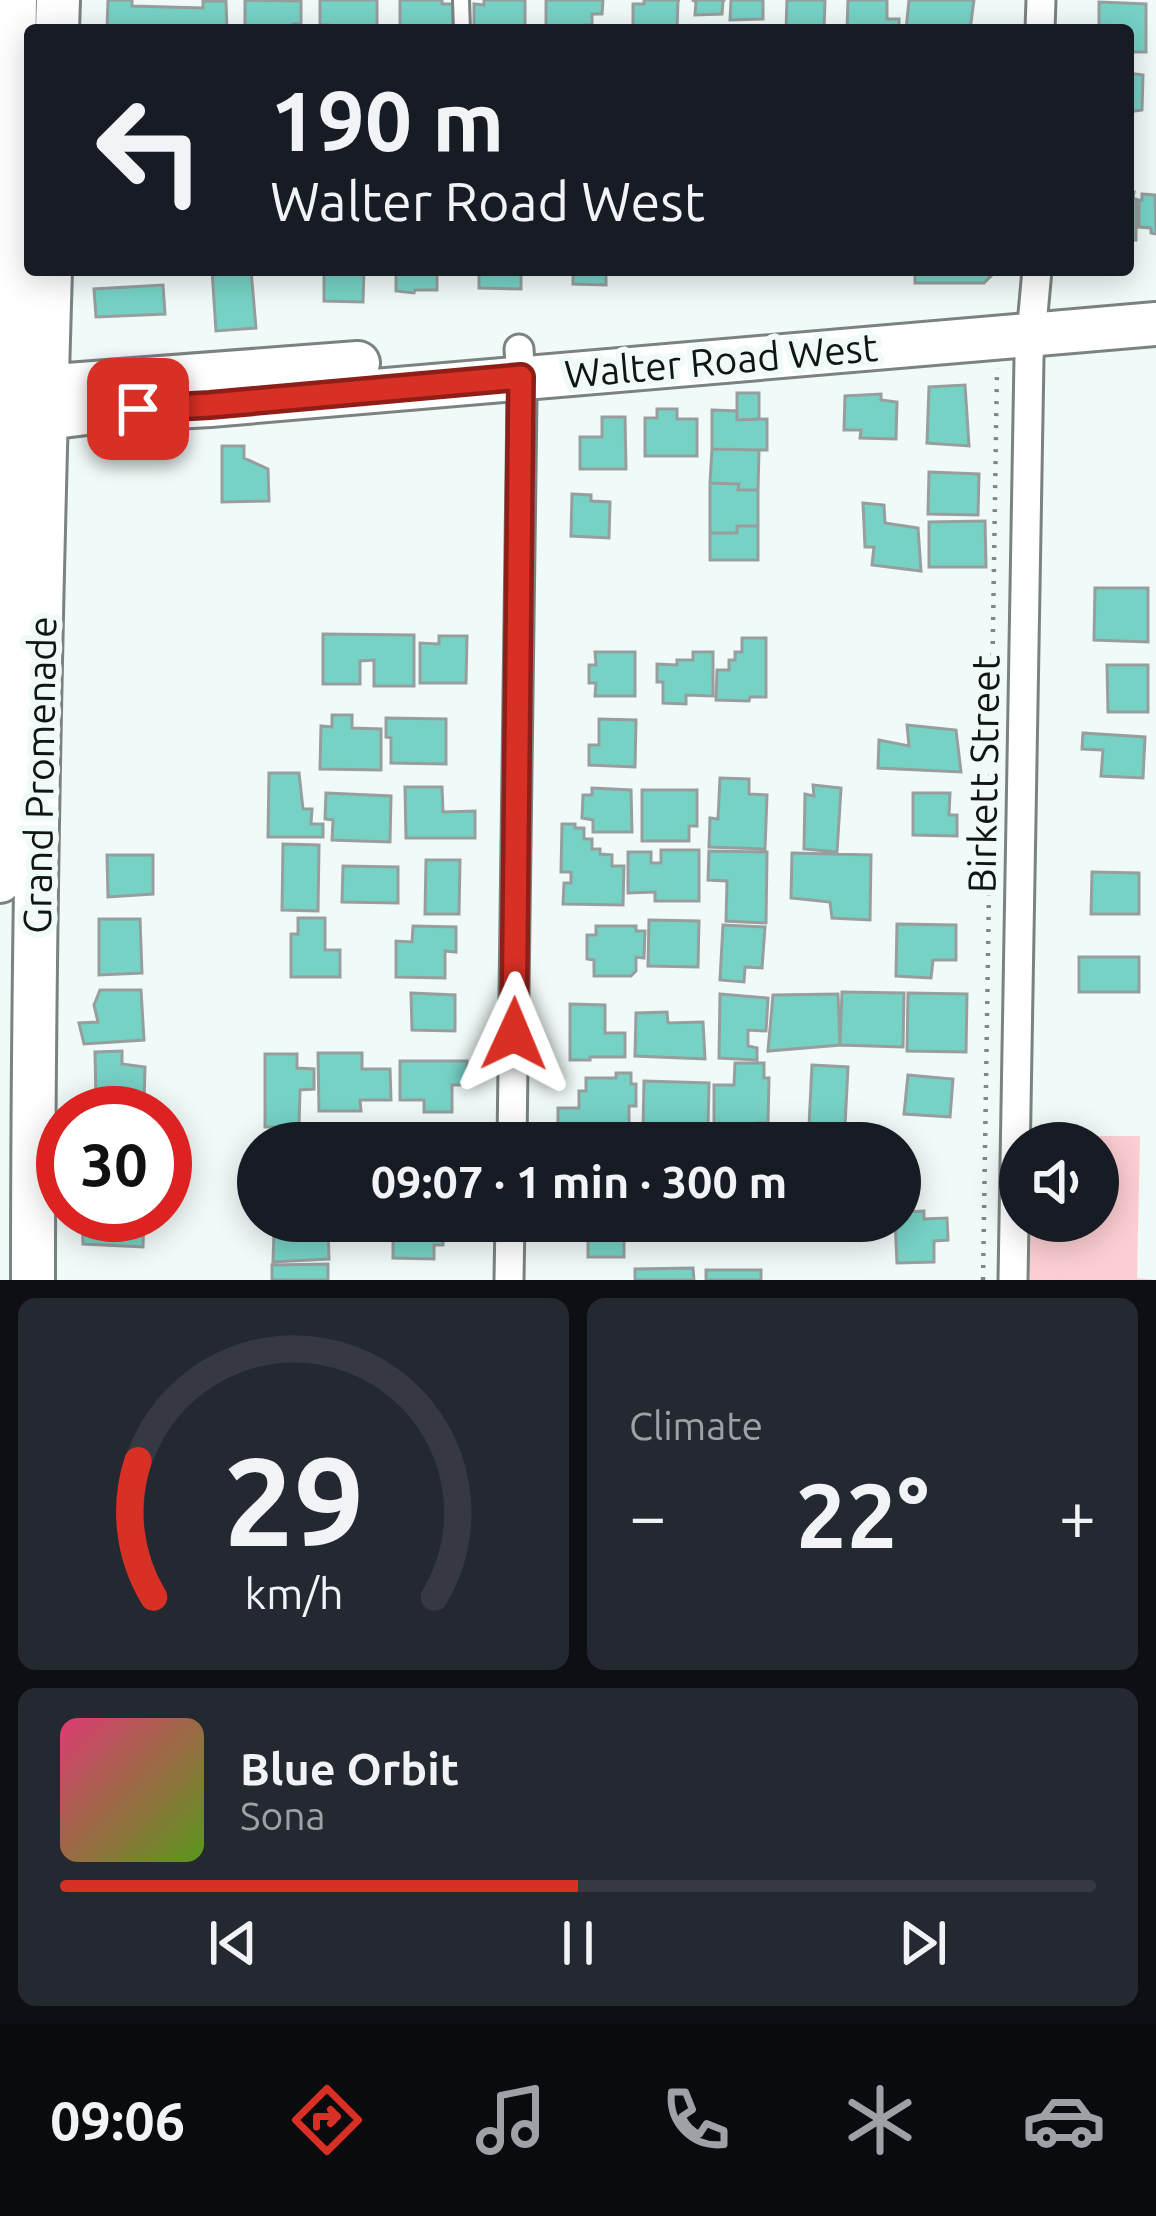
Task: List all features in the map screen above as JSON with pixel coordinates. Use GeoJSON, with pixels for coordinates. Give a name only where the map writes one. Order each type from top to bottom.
{"type":"FeatureCollection","features":[{"type":"Feature","properties":{"kind":"main road","name":"Grand Promenade"},"geometry":{"type":"LineString","coordinates":[[16,0],[7,74],[5,322],[18,405],[34,1072],[33,1280]]}},
{"type":"Feature","properties":{"kind":"main road","name":"Grand Promenade"},"geometry":{"type":"LineString","coordinates":[[0,881],[18,405],[49,276]]}},
{"type":"Feature","properties":{"kind":"main road","name":"Walter Road West"},"geometry":{"type":"LineString","coordinates":[[18,405],[1025,317],[1156,297]]}},
{"type":"Feature","properties":{"kind":"main road","name":"Walter Road West"},"geometry":{"type":"LineString","coordinates":[[1025,317],[1156,324]]}},
{"type":"Feature","properties":{"kind":"street","name":"Birkett Street"},"geometry":{"type":"LineString","coordinates":[[1013,1280],[1025,317]]}},
{"type":"Feature","properties":{"kind":"street"},"geometry":{"type":"LineString","coordinates":[[512,1122],[520,363]]}},
{"type":"Feature","properties":{"kind":"street"},"geometry":{"type":"LineString","coordinates":[[509,1280],[510,1242]]}},
{"type":"Feature","properties":{"kind":"path"},"geometry":{"type":"LineString","coordinates":[[983,1280],[1025,317]]}},
{"type":"Feature","properties":{"kind":"shaded area"},"geometry":{"type":"Polygon","coordinates":[[[1119,1136],[1140,1136],[1137,1278],[1156,1280],[1013,1280],[1014,1242],[1119,1242],[1119,1136]]]}},
{"type":"Feature","properties":{"kind":"building"},"geometry":{"type":"Polygon","coordinates":[[[108,0],[132,0],[132,6],[203,8],[203,1],[226,1],[227,24],[107,24],[108,0]]]}},
{"type":"Feature","properties":{"kind":"building"},"geometry":{"type":"Polygon","coordinates":[[[245,0],[301,1],[301,24],[245,24],[245,0]]]}},
{"type":"Feature","properties":{"kind":"building"},"geometry":{"type":"Polygon","coordinates":[[[320,0],[377,0],[377,24],[320,24],[320,0]]]}},
{"type":"Feature","properties":{"kind":"building"},"geometry":{"type":"Polygon","coordinates":[[[400,0],[453,4],[453,24],[400,24],[400,0]]]}},
{"type":"Feature","properties":{"kind":"building"},"geometry":{"type":"Polygon","coordinates":[[[484,0],[525,0],[525,24],[474,24],[474,4],[484,5],[484,0]]]}},
{"type":"Feature","properties":{"kind":"building"},"geometry":{"type":"Polygon","coordinates":[[[546,0],[603,0],[602,14],[592,14],[592,24],[546,24],[546,0]]]}},
{"type":"Feature","properties":{"kind":"building"},"geometry":{"type":"Polygon","coordinates":[[[644,0],[678,0],[677,24],[633,24],[633,4],[644,4],[644,0]]]}},
{"type":"Feature","properties":{"kind":"building"},"geometry":{"type":"Polygon","coordinates":[[[692,0],[725,0],[722,14],[695,15],[692,0]]]}},
{"type":"Feature","properties":{"kind":"building"},"geometry":{"type":"Polygon","coordinates":[[[731,0],[763,0],[763,19],[730,20],[731,0]]]}},
{"type":"Feature","properties":{"kind":"building"},"geometry":{"type":"Polygon","coordinates":[[[787,0],[825,0],[824,24],[786,24],[787,0]]]}},
{"type":"Feature","properties":{"kind":"building"},"geometry":{"type":"Polygon","coordinates":[[[848,0],[887,0],[887,19],[899,19],[899,24],[847,24],[848,0]]]}},
{"type":"Feature","properties":{"kind":"building"},"geometry":{"type":"Polygon","coordinates":[[[909,0],[974,0],[971,24],[907,24],[909,0]]]}},
{"type":"Feature","properties":{"kind":"building"},"geometry":{"type":"Polygon","coordinates":[[[1099,2],[1146,4],[1146,52],[1134,52],[1134,24],[1099,24],[1099,2]]]}},
{"type":"Feature","properties":{"kind":"building"},"geometry":{"type":"Polygon","coordinates":[[[1134,74],[1143,75],[1142,110],[1134,111],[1134,74]]]}},
{"type":"Feature","properties":{"kind":"building"},"geometry":{"type":"Polygon","coordinates":[[[1142,194],[1155,195],[1156,234],[1151,228],[1139,227],[1142,194]]]}},
{"type":"Feature","properties":{"kind":"building"},"geometry":{"type":"Polygon","coordinates":[[[212,276],[252,276],[256,328],[216,331],[212,276]]]}},
{"type":"Feature","properties":{"kind":"building"},"geometry":{"type":"Polygon","coordinates":[[[324,276],[364,276],[363,302],[324,301],[324,276]]]}},
{"type":"Feature","properties":{"kind":"building"},"geometry":{"type":"Polygon","coordinates":[[[396,276],[437,276],[437,290],[396,291],[396,276]]]}},
{"type":"Feature","properties":{"kind":"building"},"geometry":{"type":"Polygon","coordinates":[[[479,276],[521,276],[521,289],[479,288],[479,276]]]}},
{"type":"Feature","properties":{"kind":"building"},"geometry":{"type":"Polygon","coordinates":[[[573,276],[606,276],[606,285],[573,284],[573,276]]]}},
{"type":"Feature","properties":{"kind":"building"},"geometry":{"type":"Polygon","coordinates":[[[915,276],[991,276],[984,283],[915,283],[915,276]]]}},
{"type":"Feature","properties":{"kind":"building"},"geometry":{"type":"Polygon","coordinates":[[[163,285],[165,314],[96,317],[94,289],[163,285]]]}},
{"type":"Feature","properties":{"kind":"building"},"geometry":{"type":"Polygon","coordinates":[[[965,385],[969,446],[927,443],[929,387],[965,385]]]}},
{"type":"Feature","properties":{"kind":"building"},"geometry":{"type":"Polygon","coordinates":[[[737,393],[759,393],[759,419],[737,420],[737,393]]]}},
{"type":"Feature","properties":{"kind":"building"},"geometry":{"type":"Polygon","coordinates":[[[881,394],[881,400],[897,402],[896,439],[860,438],[861,430],[844,430],[845,396],[881,394]]]}},
{"type":"Feature","properties":{"kind":"building"},"geometry":{"type":"Polygon","coordinates":[[[657,409],[677,409],[677,419],[697,419],[697,456],[645,456],[645,418],[657,418],[657,409]]]}},
{"type":"Feature","properties":{"kind":"building"},"geometry":{"type":"Polygon","coordinates":[[[712,410],[737,411],[737,420],[767,419],[767,450],[712,449],[712,410]]]}},
{"type":"Feature","properties":{"kind":"building"},"geometry":{"type":"Polygon","coordinates":[[[602,417],[625,417],[626,469],[580,469],[580,437],[602,437],[602,417]]]}},
{"type":"Feature","properties":{"kind":"building"},"geometry":{"type":"Polygon","coordinates":[[[222,446],[244,446],[244,458],[268,469],[269,501],[222,502],[222,446]]]}},
{"type":"Feature","properties":{"kind":"building"},"geometry":{"type":"Polygon","coordinates":[[[712,449],[759,450],[758,490],[710,483],[712,449]]]}},
{"type":"Feature","properties":{"kind":"building"},"geometry":{"type":"Polygon","coordinates":[[[929,472],[979,474],[978,515],[928,514],[929,472]]]}},
{"type":"Feature","properties":{"kind":"building"},"geometry":{"type":"Polygon","coordinates":[[[710,483],[758,490],[758,526],[737,526],[737,533],[710,533],[710,483]]]}},
{"type":"Feature","properties":{"kind":"building"},"geometry":{"type":"Polygon","coordinates":[[[572,494],[610,502],[609,538],[571,536],[572,494]]]}},
{"type":"Feature","properties":{"kind":"building"},"geometry":{"type":"Polygon","coordinates":[[[863,503],[884,505],[885,523],[918,528],[921,571],[872,565],[874,547],[865,547],[863,503]]]}},
{"type":"Feature","properties":{"kind":"building"},"geometry":{"type":"Polygon","coordinates":[[[985,521],[986,567],[929,567],[929,522],[985,521]]]}},
{"type":"Feature","properties":{"kind":"building"},"geometry":{"type":"Polygon","coordinates":[[[737,526],[758,526],[758,560],[710,560],[710,533],[737,533],[737,526]]]}},
{"type":"Feature","properties":{"kind":"building"},"geometry":{"type":"Polygon","coordinates":[[[1095,588],[1148,588],[1148,642],[1094,640],[1095,588]]]}},
{"type":"Feature","properties":{"kind":"building"},"geometry":{"type":"Polygon","coordinates":[[[323,634],[414,635],[414,686],[374,686],[374,660],[360,661],[360,684],[323,684],[323,634]]]}},
{"type":"Feature","properties":{"kind":"building"},"geometry":{"type":"Polygon","coordinates":[[[439,636],[467,636],[466,683],[420,683],[420,643],[439,644],[439,636]]]}},
{"type":"Feature","properties":{"kind":"building"},"geometry":{"type":"Polygon","coordinates":[[[742,638],[766,638],[766,697],[716,700],[717,670],[729,670],[729,660],[735,660],[735,652],[742,652],[742,638]]]}},
{"type":"Feature","properties":{"kind":"building"},"geometry":{"type":"Polygon","coordinates":[[[595,652],[635,652],[635,696],[595,696],[589,665],[596,665],[595,652]]]}},
{"type":"Feature","properties":{"kind":"building"},"geometry":{"type":"Polygon","coordinates":[[[693,652],[713,652],[713,696],[686,695],[686,704],[663,703],[657,664],[693,660],[693,652]]]}},
{"type":"Feature","properties":{"kind":"building"},"geometry":{"type":"Polygon","coordinates":[[[1107,665],[1148,665],[1148,712],[1108,712],[1107,665]]]}},
{"type":"Feature","properties":{"kind":"building"},"geometry":{"type":"Polygon","coordinates":[[[332,715],[352,715],[352,728],[381,729],[381,770],[320,769],[321,726],[332,727],[332,715]]]}},
{"type":"Feature","properties":{"kind":"building"},"geometry":{"type":"Polygon","coordinates":[[[386,718],[446,719],[446,764],[391,763],[386,718]]]}},
{"type":"Feature","properties":{"kind":"building"},"geometry":{"type":"Polygon","coordinates":[[[599,719],[636,720],[635,767],[589,765],[589,745],[599,745],[599,719]]]}},
{"type":"Feature","properties":{"kind":"building"},"geometry":{"type":"Polygon","coordinates":[[[907,725],[956,730],[961,772],[878,768],[879,740],[909,746],[907,725]]]}},
{"type":"Feature","properties":{"kind":"building"},"geometry":{"type":"Polygon","coordinates":[[[1083,733],[1145,737],[1143,778],[1101,776],[1103,750],[1082,749],[1083,733]]]}},
{"type":"Feature","properties":{"kind":"building"},"geometry":{"type":"Polygon","coordinates":[[[269,773],[299,773],[303,809],[312,809],[311,824],[323,824],[323,837],[268,837],[269,773]]]}},
{"type":"Feature","properties":{"kind":"building"},"geometry":{"type":"Polygon","coordinates":[[[720,778],[749,779],[749,794],[767,795],[765,849],[709,847],[710,818],[718,819],[720,778]]]}},
{"type":"Feature","properties":{"kind":"building"},"geometry":{"type":"Polygon","coordinates":[[[813,785],[841,788],[837,852],[804,849],[805,794],[814,796],[813,785]]]}},
{"type":"Feature","properties":{"kind":"building"},"geometry":{"type":"Polygon","coordinates":[[[405,787],[442,787],[443,812],[475,811],[475,838],[406,838],[405,787]]]}},
{"type":"Feature","properties":{"kind":"building"},"geometry":{"type":"Polygon","coordinates":[[[592,788],[631,790],[632,832],[593,832],[593,820],[582,818],[583,795],[592,795],[592,788]]]}},
{"type":"Feature","properties":{"kind":"building"},"geometry":{"type":"Polygon","coordinates":[[[642,790],[697,790],[697,826],[689,826],[689,841],[642,841],[642,790]]]}},
{"type":"Feature","properties":{"kind":"building"},"geometry":{"type":"Polygon","coordinates":[[[326,793],[391,796],[390,842],[332,840],[333,820],[325,819],[326,793]]]}},
{"type":"Feature","properties":{"kind":"building"},"geometry":{"type":"Polygon","coordinates":[[[913,793],[950,793],[949,815],[957,815],[957,836],[913,835],[913,793]]]}},
{"type":"Feature","properties":{"kind":"building"},"geometry":{"type":"Polygon","coordinates":[[[562,824],[584,828],[584,839],[592,839],[592,849],[612,855],[612,866],[624,866],[623,905],[563,904],[564,883],[571,883],[571,872],[561,872],[562,824]]]}},
{"type":"Feature","properties":{"kind":"building"},"geometry":{"type":"Polygon","coordinates":[[[283,844],[319,845],[318,911],[282,910],[283,844]]]}},
{"type":"Feature","properties":{"kind":"building"},"geometry":{"type":"Polygon","coordinates":[[[661,850],[699,850],[699,901],[655,901],[655,892],[628,893],[628,852],[651,852],[651,863],[661,863],[661,850]]]}},
{"type":"Feature","properties":{"kind":"building"},"geometry":{"type":"Polygon","coordinates":[[[709,851],[767,852],[766,923],[726,921],[727,881],[708,880],[709,851]]]}},
{"type":"Feature","properties":{"kind":"building"},"geometry":{"type":"Polygon","coordinates":[[[792,853],[871,855],[870,920],[832,918],[830,902],[791,898],[792,853]]]}},
{"type":"Feature","properties":{"kind":"building"},"geometry":{"type":"Polygon","coordinates":[[[107,855],[153,855],[153,894],[108,897],[107,855]]]}},
{"type":"Feature","properties":{"kind":"building"},"geometry":{"type":"Polygon","coordinates":[[[426,860],[460,860],[459,914],[425,914],[426,860]]]}},
{"type":"Feature","properties":{"kind":"building"},"geometry":{"type":"Polygon","coordinates":[[[343,866],[398,867],[398,903],[342,902],[343,866]]]}},
{"type":"Feature","properties":{"kind":"building"},"geometry":{"type":"Polygon","coordinates":[[[1092,872],[1139,873],[1139,914],[1091,914],[1092,872]]]}},
{"type":"Feature","properties":{"kind":"building"},"geometry":{"type":"Polygon","coordinates":[[[298,918],[325,918],[325,950],[340,950],[340,977],[291,977],[291,934],[298,934],[298,918]]]}},
{"type":"Feature","properties":{"kind":"building"},"geometry":{"type":"Polygon","coordinates":[[[99,919],[140,919],[142,973],[99,975],[99,919]]]}},
{"type":"Feature","properties":{"kind":"building"},"geometry":{"type":"Polygon","coordinates":[[[649,920],[699,921],[698,967],[648,966],[649,920]]]}},
{"type":"Feature","properties":{"kind":"building"},"geometry":{"type":"Polygon","coordinates":[[[897,924],[956,925],[956,960],[933,960],[931,978],[896,976],[897,924]]]}},
{"type":"Feature","properties":{"kind":"building"},"geometry":{"type":"Polygon","coordinates":[[[723,925],[765,927],[762,968],[745,967],[744,982],[720,980],[723,925]]]}},
{"type":"Feature","properties":{"kind":"building"},"geometry":{"type":"Polygon","coordinates":[[[413,926],[456,927],[456,952],[445,951],[445,978],[396,977],[396,941],[412,942],[413,926]]]}},
{"type":"Feature","properties":{"kind":"building"},"geometry":{"type":"Polygon","coordinates":[[[596,926],[636,926],[636,931],[645,931],[644,958],[636,957],[631,976],[594,976],[594,960],[587,959],[587,935],[596,935],[596,926]]]}},
{"type":"Feature","properties":{"kind":"building"},"geometry":{"type":"Polygon","coordinates":[[[1079,957],[1139,957],[1139,992],[1079,992],[1079,957]]]}},
{"type":"Feature","properties":{"kind":"building"},"geometry":{"type":"Polygon","coordinates":[[[100,990],[141,990],[144,1040],[84,1044],[79,1023],[98,1022],[94,1005],[100,990]]]}},
{"type":"Feature","properties":{"kind":"building"},"geometry":{"type":"Polygon","coordinates":[[[842,992],[904,993],[903,1047],[840,1045],[842,992]]]}},
{"type":"Feature","properties":{"kind":"building"},"geometry":{"type":"Polygon","coordinates":[[[411,993],[455,995],[455,1031],[412,1030],[411,993]]]}},
{"type":"Feature","properties":{"kind":"building"},"geometry":{"type":"Polygon","coordinates":[[[908,993],[967,994],[966,1052],[907,1051],[908,993]]]}},
{"type":"Feature","properties":{"kind":"building"},"geometry":{"type":"Polygon","coordinates":[[[720,994],[768,998],[766,1031],[748,1030],[748,1046],[757,1048],[757,1060],[719,1058],[720,994]]]}},
{"type":"Feature","properties":{"kind":"building"},"geometry":{"type":"Polygon","coordinates":[[[838,994],[840,1045],[768,1051],[773,995],[838,994]]]}},
{"type":"Feature","properties":{"kind":"building"},"geometry":{"type":"Polygon","coordinates":[[[570,1004],[605,1005],[605,1033],[625,1033],[625,1057],[570,1060],[570,1004]]]}},
{"type":"Feature","properties":{"kind":"building"},"geometry":{"type":"Polygon","coordinates":[[[667,1012],[668,1023],[703,1022],[705,1059],[635,1056],[636,1013],[667,1012]]]}},
{"type":"Feature","properties":{"kind":"building"},"geometry":{"type":"Polygon","coordinates":[[[122,1051],[122,1064],[145,1067],[144,1086],[96,1086],[95,1052],[122,1051]]]}},
{"type":"Feature","properties":{"kind":"building"},"geometry":{"type":"Polygon","coordinates":[[[318,1053],[362,1053],[362,1069],[390,1069],[391,1100],[360,1100],[361,1111],[319,1111],[318,1053]]]}},
{"type":"Feature","properties":{"kind":"building"},"geometry":{"type":"Polygon","coordinates":[[[265,1054],[297,1054],[297,1068],[314,1069],[314,1089],[300,1090],[299,1122],[265,1122],[265,1054]]]}},
{"type":"Feature","properties":{"kind":"building"},"geometry":{"type":"Polygon","coordinates":[[[400,1061],[467,1061],[467,1085],[452,1085],[452,1112],[424,1112],[424,1100],[400,1100],[400,1061]]]}},
{"type":"Feature","properties":{"kind":"building"},"geometry":{"type":"Polygon","coordinates":[[[735,1063],[764,1063],[764,1078],[769,1078],[768,1122],[714,1122],[714,1085],[734,1085],[735,1063]]]}},
{"type":"Feature","properties":{"kind":"building"},"geometry":{"type":"Polygon","coordinates":[[[812,1065],[848,1067],[845,1122],[809,1122],[812,1065]]]}},
{"type":"Feature","properties":{"kind":"building"},"geometry":{"type":"Polygon","coordinates":[[[616,1073],[631,1073],[631,1084],[636,1084],[636,1106],[629,1106],[629,1122],[558,1122],[558,1108],[579,1108],[579,1091],[586,1091],[586,1078],[616,1078],[616,1073]]]}},
{"type":"Feature","properties":{"kind":"building"},"geometry":{"type":"Polygon","coordinates":[[[908,1075],[953,1079],[950,1117],[904,1114],[908,1075]]]}},
{"type":"Feature","properties":{"kind":"building"},"geometry":{"type":"Polygon","coordinates":[[[644,1081],[709,1083],[708,1122],[643,1122],[644,1081]]]}},
{"type":"Feature","properties":{"kind":"building"},"geometry":{"type":"Polygon","coordinates":[[[921,1211],[924,1219],[947,1218],[948,1240],[934,1241],[934,1262],[897,1263],[896,1242],[921,1242],[921,1211]]]}},
{"type":"Feature","properties":{"kind":"building"},"geometry":{"type":"Polygon","coordinates":[[[83,1242],[143,1242],[143,1247],[83,1242]]]}},
{"type":"Feature","properties":{"kind":"building"},"geometry":{"type":"Polygon","coordinates":[[[274,1242],[328,1242],[329,1259],[273,1262],[274,1242]]]}},
{"type":"Feature","properties":{"kind":"building"},"geometry":{"type":"Polygon","coordinates":[[[393,1242],[443,1242],[434,1245],[434,1259],[393,1258],[393,1242]]]}},
{"type":"Feature","properties":{"kind":"building"},"geometry":{"type":"Polygon","coordinates":[[[588,1242],[624,1242],[624,1257],[588,1257],[588,1242]]]}},
{"type":"Feature","properties":{"kind":"building"},"geometry":{"type":"Polygon","coordinates":[[[328,1264],[328,1280],[272,1280],[272,1265],[328,1264]]]}},
{"type":"Feature","properties":{"kind":"building"},"geometry":{"type":"Polygon","coordinates":[[[693,1268],[694,1280],[635,1280],[635,1269],[693,1268]]]}},
{"type":"Feature","properties":{"kind":"building"},"geometry":{"type":"Polygon","coordinates":[[[706,1270],[761,1270],[761,1280],[706,1280],[706,1270]]]}},
{"type":"Feature","properties":{"kind":"route"},"geometry":{"type":"LineString","coordinates":[[138,409],[521,377],[514,1034]]}}]}
